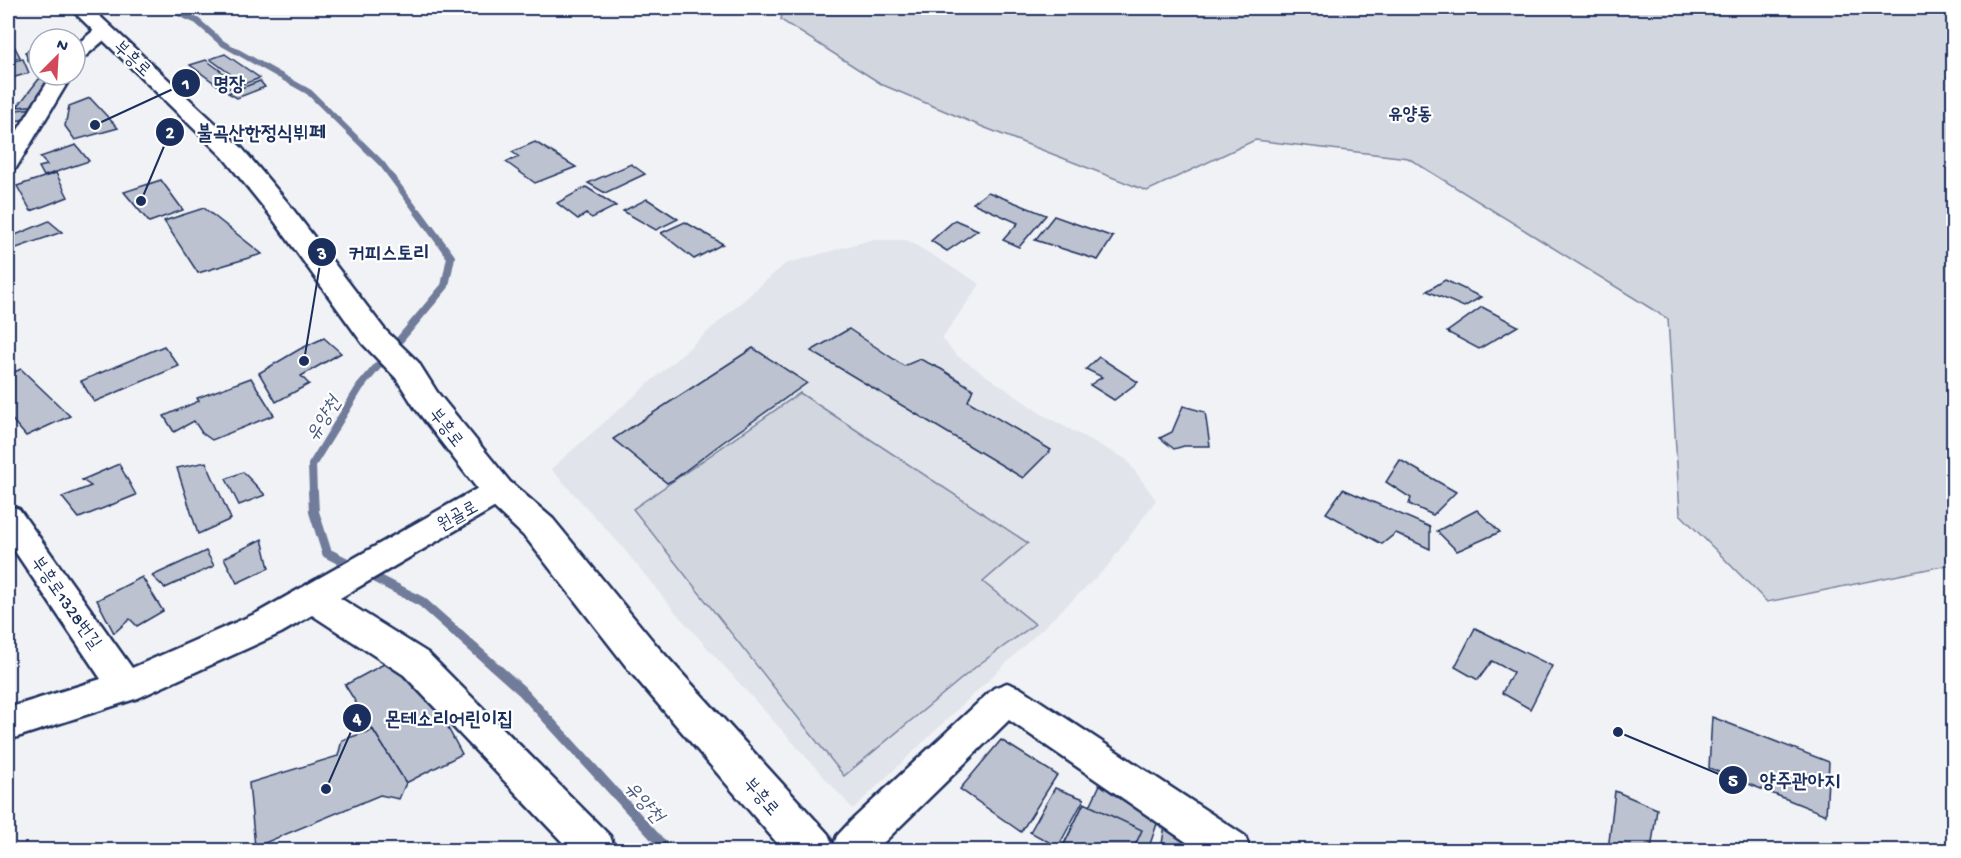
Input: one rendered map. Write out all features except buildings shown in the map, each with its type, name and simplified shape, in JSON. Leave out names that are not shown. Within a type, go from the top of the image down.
[{"type":"main road","name":"부흥로","points":[[80,8],[232,152],[279,209],[374,337],[407,370],[426,400],[498,491],[540,529],[643,658],[812,850]]},
{"type":"street","points":[[87,45],[104,31]]},
{"type":"street","points":[[8,163],[55,87]]},
{"type":"street","name":"원골로","points":[[8,724],[126,687],[268,622],[498,491]]},
{"type":"street","name":"부흥로1328번길","points":[[8,517],[126,687]]},
{"type":"street","points":[[324,591],[417,664],[596,850]]},
{"type":"street","points":[[851,850],[1007,699],[1231,850]]},
{"type":"shaded area","points":[[783,8],[1953,8],[1953,564],[1767,602],[1680,514],[1668,319],[1408,158],[1255,140],[1147,191],[883,85],[781,20]]},
{"type":"shaded area","points":[[870,240],[907,240],[980,284],[942,338],[955,354],[1043,415],[1126,459],[1156,500],[1107,567],[853,809],[677,614],[618,542],[551,469],[785,264]]},
{"type":"shaded area","points":[[800,393],[1028,543],[983,582],[1035,624],[978,665],[844,776],[633,509]]},
{"type":"waterway","name":"유양천","points":[[167,8],[197,21],[222,43],[309,92],[382,164],[419,214]]},
{"type":"waterway","name":"유양천","points":[[313,493],[312,465],[360,387],[445,286],[451,257],[418,212]]},
{"type":"waterway","name":"유양천","points":[[313,492],[314,512],[327,553],[355,567]]},
{"type":"waterway","name":"유양천","points":[[366,573],[422,602],[522,691],[667,850]]},
{"type":"place","name":"명장","points":[[95,125]]},
{"type":"place","name":"불곡산한정식뷔페","points":[[141,201]]},
{"type":"place","name":"커피스토리","points":[[304,361]]},
{"type":"place","name":"양주관아지","points":[[1618,732]]},
{"type":"place","name":"몬테소리어린이집","points":[[326,789]]},
{"type":"district","name":"유양동","points":[[1410,113]]}]
